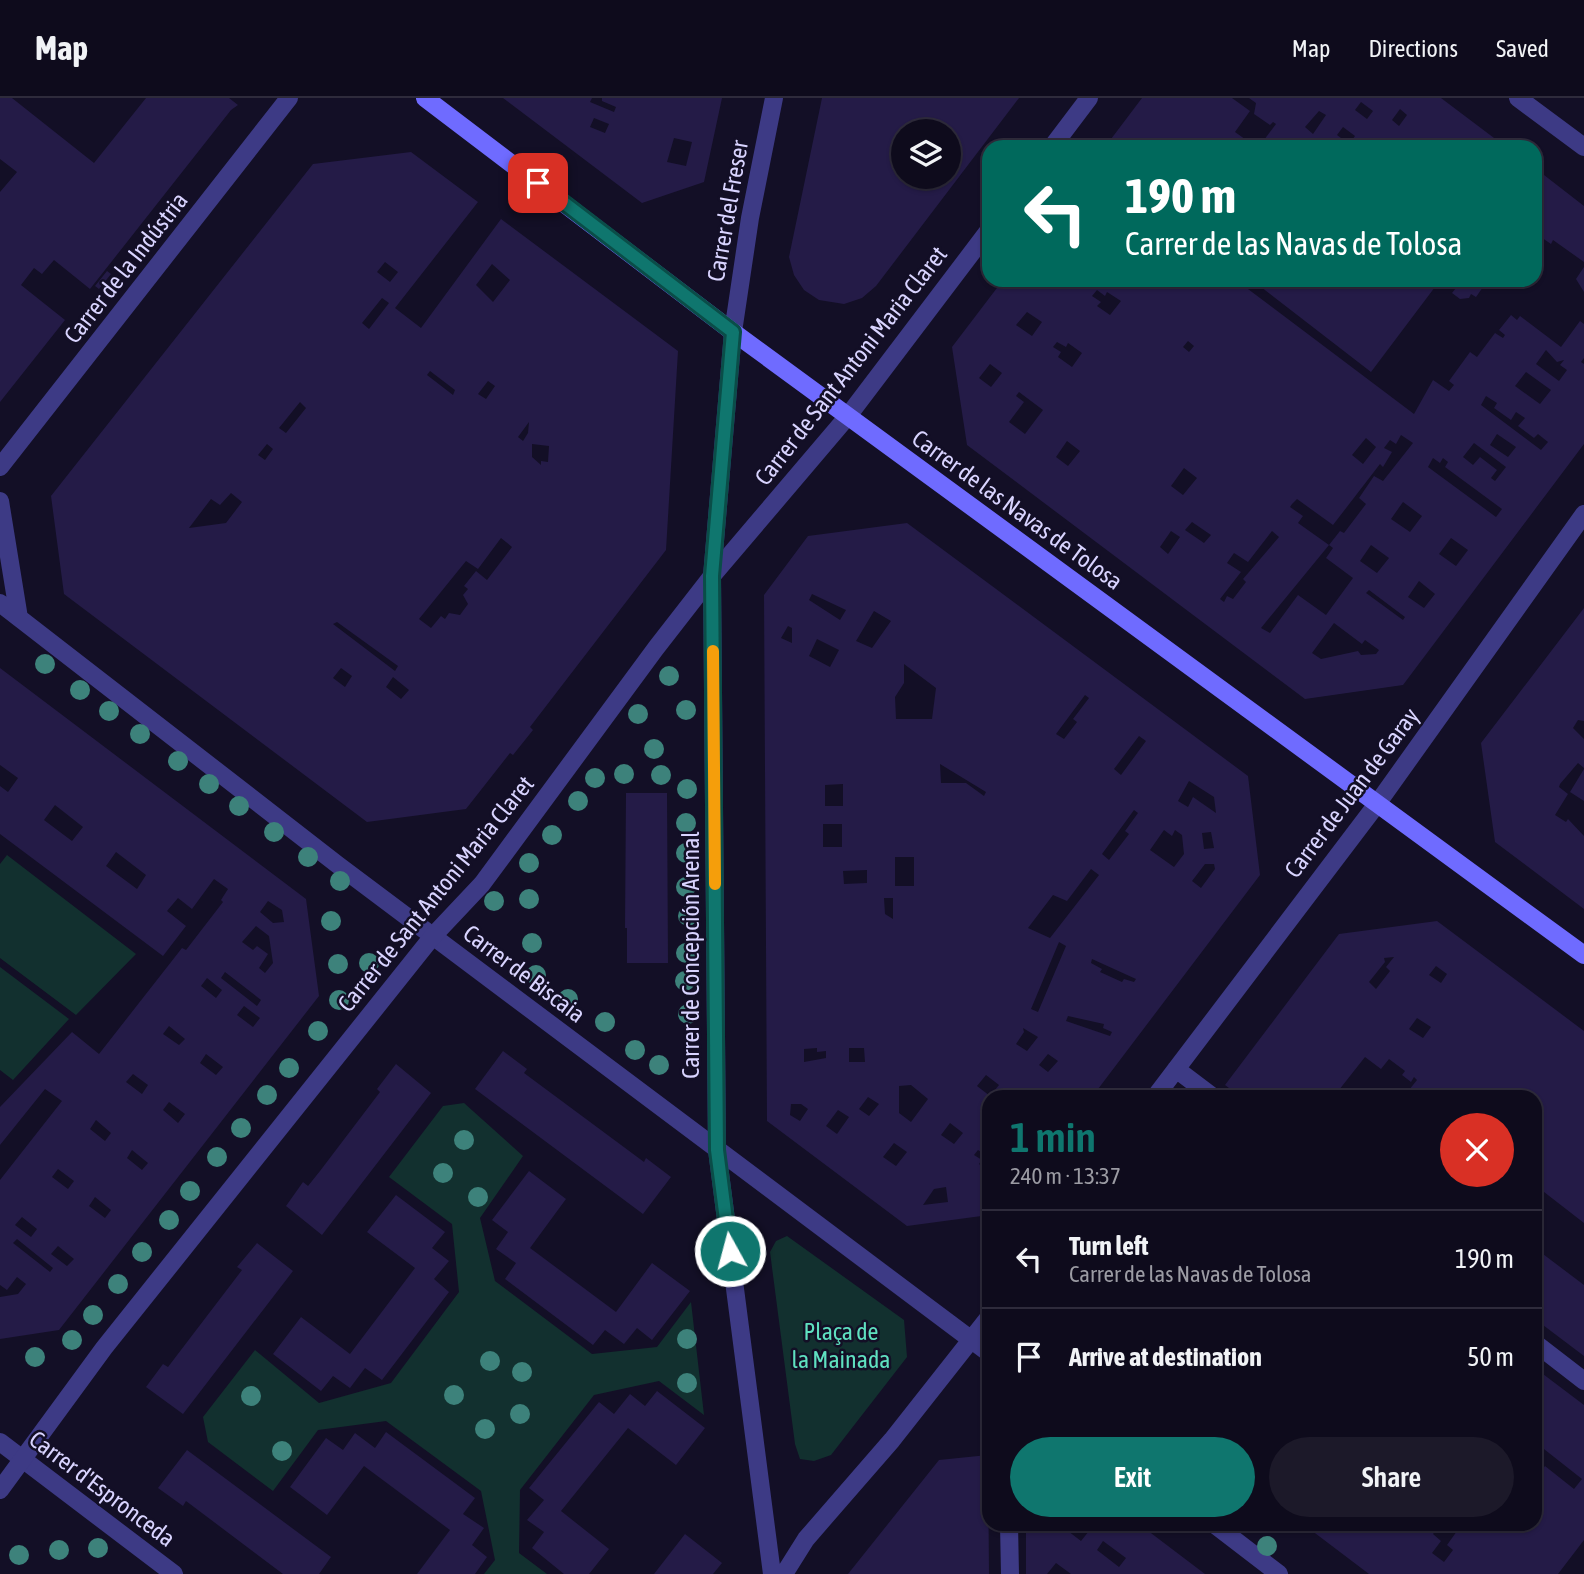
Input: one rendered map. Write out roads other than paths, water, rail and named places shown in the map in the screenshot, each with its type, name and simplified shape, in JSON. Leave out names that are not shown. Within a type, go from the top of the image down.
[{"type":"main road","name":"Carrer de las Navas de Tolosa","points":[[425,98],[733,332],[1584,955]]},
{"type":"street","name":"Carrer de la Indústria","points":[[0,467],[289,98]]},
{"type":"street","name":"Carrer del Freser","points":[[733,332],[752,209],[774,98]]},
{"type":"street","points":[[1057,140],[1089,98]]},
{"type":"street","points":[[1518,98],[1584,147]]},
{"type":"street","name":"Carrer de Sant Antoni Maria Claret","points":[[0,1490],[104,1348],[433,936],[482,884],[712,576],[848,416],[982,239]]},
{"type":"street","name":"Carrer de Concepción Arenal","points":[[733,332],[712,576],[717,1150],[772,1574]]},
{"type":"street","points":[[0,502],[19,618]]},
{"type":"street","name":"Carrer de Juan de Garay","points":[[1160,1090],[1377,803],[1584,514]]},
{"type":"street","name":"Carrer de Biscaia","points":[[0,603],[433,936],[982,1348]]},
{"type":"street","points":[[1176,1069],[1204,1090]]},
{"type":"street","points":[[784,1574],[806,1539],[892,1440],[982,1326]]},
{"type":"street","points":[[1542,1348],[1584,1381]]},
{"type":"street","name":"Carrer d'Espronceda","points":[[0,1442],[174,1574]]},
{"type":"street","points":[[1009,1531],[1010,1574]]},
{"type":"street","points":[[1223,1531],[1279,1574]]},
{"type":"park label","name":"Plaça de la Mainada","points":[[841,1346]]}]
